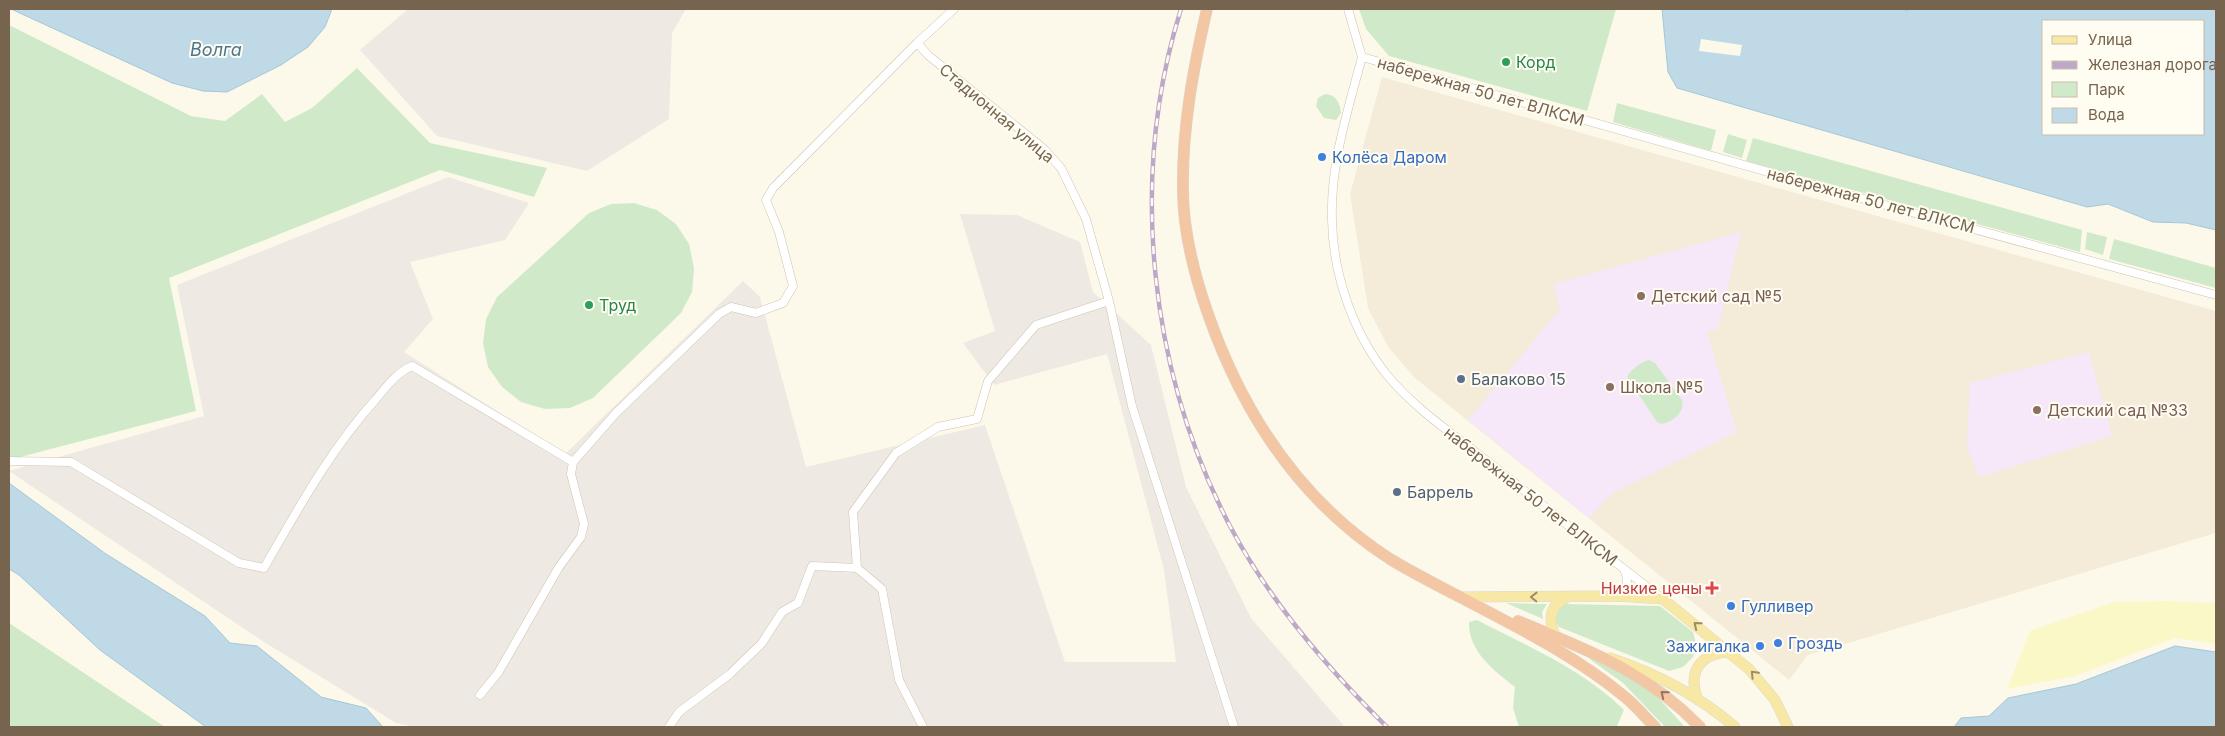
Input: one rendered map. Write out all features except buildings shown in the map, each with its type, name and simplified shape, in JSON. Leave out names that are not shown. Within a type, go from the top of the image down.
[{"type":"highway","points":[[1207,9],[1194,61],[1183,150],[1183,192],[1191,259],[1208,316],[1231,374],[1262,431],[1299,479],[1320,502],[1375,549],[1413,573],[1570,658],[1625,697],[1655,727]]},
{"type":"highway","points":[[1460,597],[1593,652],[1632,672],[1660,690],[1700,727]]},
{"type":"main road","points":[[1460,597],[1567,598],[1617,596],[1664,599],[1730,652],[1763,684],[1781,709],[1788,727]]},
{"type":"main road","points":[[1567,598],[1559,601],[1552,610],[1551,626],[1555,637],[1570,658]]},
{"type":"main road","points":[[1545,643],[1593,652],[1632,665],[1698,700],[1735,727]]},
{"type":"main road","points":[[1698,700],[1693,680],[1696,670],[1708,656],[1717,652],[1730,652]]},
{"type":"street","points":[[480,695],[498,674],[559,567],[580,537],[584,524],[571,474],[573,462],[616,413],[719,314],[731,307],[756,313],[783,302],[793,286],[779,232],[766,200],[774,188],[916,43],[954,9]]},
{"type":"street","points":[[1348,9],[1362,57]]},
{"type":"street","name":"Стадионная улица","points":[[916,43],[1044,150],[1061,168],[1086,219],[1109,301],[1132,406],[1234,727]]},
{"type":"street","name":"набережная 50 лет ВЛКСМ","points":[[1664,599],[1416,405],[1386,374],[1362,335],[1351,312],[1341,280],[1332,221],[1335,166],[1345,119],[1362,57],[1860,198],[2216,294]]},
{"type":"street","points":[[857,568],[853,512],[896,453],[938,427],[977,419],[988,382],[1036,325],[1109,301]]},
{"type":"street","points":[[9,461],[71,462],[239,563],[264,568],[319,474],[354,423],[400,371],[412,366],[573,462]]},
{"type":"street","points":[[669,727],[679,712],[730,674],[762,643],[782,612],[798,603],[812,566],[857,568],[882,588],[899,680],[923,727]]},
{"type":"street","points":[[1617,596],[1623,592],[1627,582],[1624,569]]},
{"type":"shaded area","points":[[408,9],[686,9],[672,33],[669,119],[587,171],[437,136],[360,50]]},
{"type":"shaded area","points":[[1382,77],[2216,311],[2216,533],[1808,655],[1789,680],[1415,378],[1388,347],[1368,308],[1350,194]]},
{"type":"shaded area","points":[[448,177],[529,203],[505,240],[410,262],[433,319],[404,352],[565,454],[743,281],[760,297],[806,467],[985,425],[1065,662],[1176,662],[1164,570],[1107,354],[994,385],[963,343],[995,331],[960,214],[1017,215],[1080,242],[1093,292],[1151,345],[1186,487],[1251,618],[1345,727],[415,727],[396,723],[264,642],[9,471],[204,416],[177,285]]},
{"type":"shaded area","name":"Школа №5","points":[[1741,232],[1718,329],[1707,332],[1737,432],[1613,493],[1589,518],[1468,420],[1560,309],[1554,284]]},
{"type":"shaded area","name":"Детский сад №33","points":[[2089,352],[2112,436],[1979,477],[1967,447],[1970,383]]},
{"type":"green space","name":"Корд","points":[[1359,9],[1616,9],[1587,111],[1389,56],[1366,29]]},
{"type":"green space","points":[[9,25],[191,116],[225,121],[262,94],[285,122],[312,108],[357,68],[430,143],[547,168],[534,197],[440,170],[169,278],[196,411],[9,460]]},
{"type":"green space","points":[[1325,94],[1335,97],[1340,106],[1341,113],[1336,120],[1324,118],[1316,106],[1318,98]]},
{"type":"green space","points":[[1617,103],[1716,130],[1711,151],[1613,122]]},
{"type":"green space","points":[[1728,134],[1747,140],[1742,158],[1723,152]]},
{"type":"green space","points":[[1753,138],[2082,230],[2080,252],[1746,161]]},
{"type":"green space","name":"Труд","points":[[634,203],[657,210],[676,224],[689,244],[694,268],[692,292],[681,313],[593,398],[570,408],[545,409],[521,402],[502,387],[488,367],[483,343],[486,319],[497,297],[589,213],[611,204]]},
{"type":"green space","points":[[2087,232],[2107,237],[2103,255],[2085,249]]},
{"type":"green space","points":[[2114,239],[2216,268],[2216,288],[2109,259]]},
{"type":"green space","points":[[1649,360],[1655,363],[1682,400],[1682,408],[1678,415],[1671,421],[1662,424],[1657,422],[1627,377],[1636,366]]},
{"type":"green space","points":[[1506,603],[1547,604],[1542,612],[1543,619]]},
{"type":"green space","points":[[1565,604],[1660,606],[1693,632],[1696,643],[1693,657],[1683,667],[1669,671],[1559,627],[1554,619],[1558,610]]},
{"type":"green space","points":[[1477,620],[1554,659],[1591,682],[1624,710],[1617,726],[1519,727],[1513,708],[1515,687],[1491,667],[1473,642],[1469,622]]},
{"type":"green space","points":[[9,623],[165,727],[9,727]]},
{"type":"green space","points":[[1588,658],[1613,668],[1653,692],[1685,727],[1665,727],[1623,683]]},
{"type":"sand","points":[[2166,601],[2216,603],[2216,644],[2175,638],[2075,676],[2007,689],[2030,631],[2114,602]]},
{"type":"water","name":"Волга","points":[[11,9],[332,9],[325,27],[308,47],[281,65],[227,92],[203,91],[172,83]]},
{"type":"water","points":[[1662,9],[1904,9],[1907,11],[1908,9],[2216,9],[2216,230],[2186,223],[2153,222],[2108,204],[2087,207],[1677,88],[1668,72]]},
{"type":"water","points":[[9,483],[106,554],[205,616],[230,643],[257,646],[321,697],[366,708],[383,727],[206,727],[100,650],[19,575],[9,569]]},
{"type":"water","points":[[2175,646],[2216,652],[2216,727],[1954,727],[1961,718],[1989,716],[2008,698],[2076,684]]},
{"type":"pier","points":[[1701,39],[1742,45],[1740,56],[1699,51]]},
{"type":"railway","points":[[1181,9],[1165,73],[1155,139],[1152,206],[1155,273],[1165,340],[1181,405],[1203,468],[1231,528],[1247,556],[1302,634],[1343,682],[1387,727]]},
{"type":"place","name":"Корд","points":[[1506,62]]},
{"type":"place","name":"Колёса Даром","points":[[1322,157]]},
{"type":"place","name":"Детский сад №5","points":[[1641,296]]},
{"type":"place","name":"Труд","points":[[589,305]]},
{"type":"place","name":"Балаково 15","points":[[1461,379]]},
{"type":"place","name":"Школа №5","points":[[1610,387]]},
{"type":"place","name":"Детский сад №33","points":[[2037,410]]},
{"type":"place","name":"Баррель","points":[[1397,492]]},
{"type":"place","name":"Низкие цены","points":[[1712,588]]},
{"type":"place","name":"Гулливер","points":[[1731,606]]},
{"type":"place","name":"Гроздь","points":[[1778,643]]},
{"type":"place","name":"Зажигалка","points":[[1760,646]]}]
